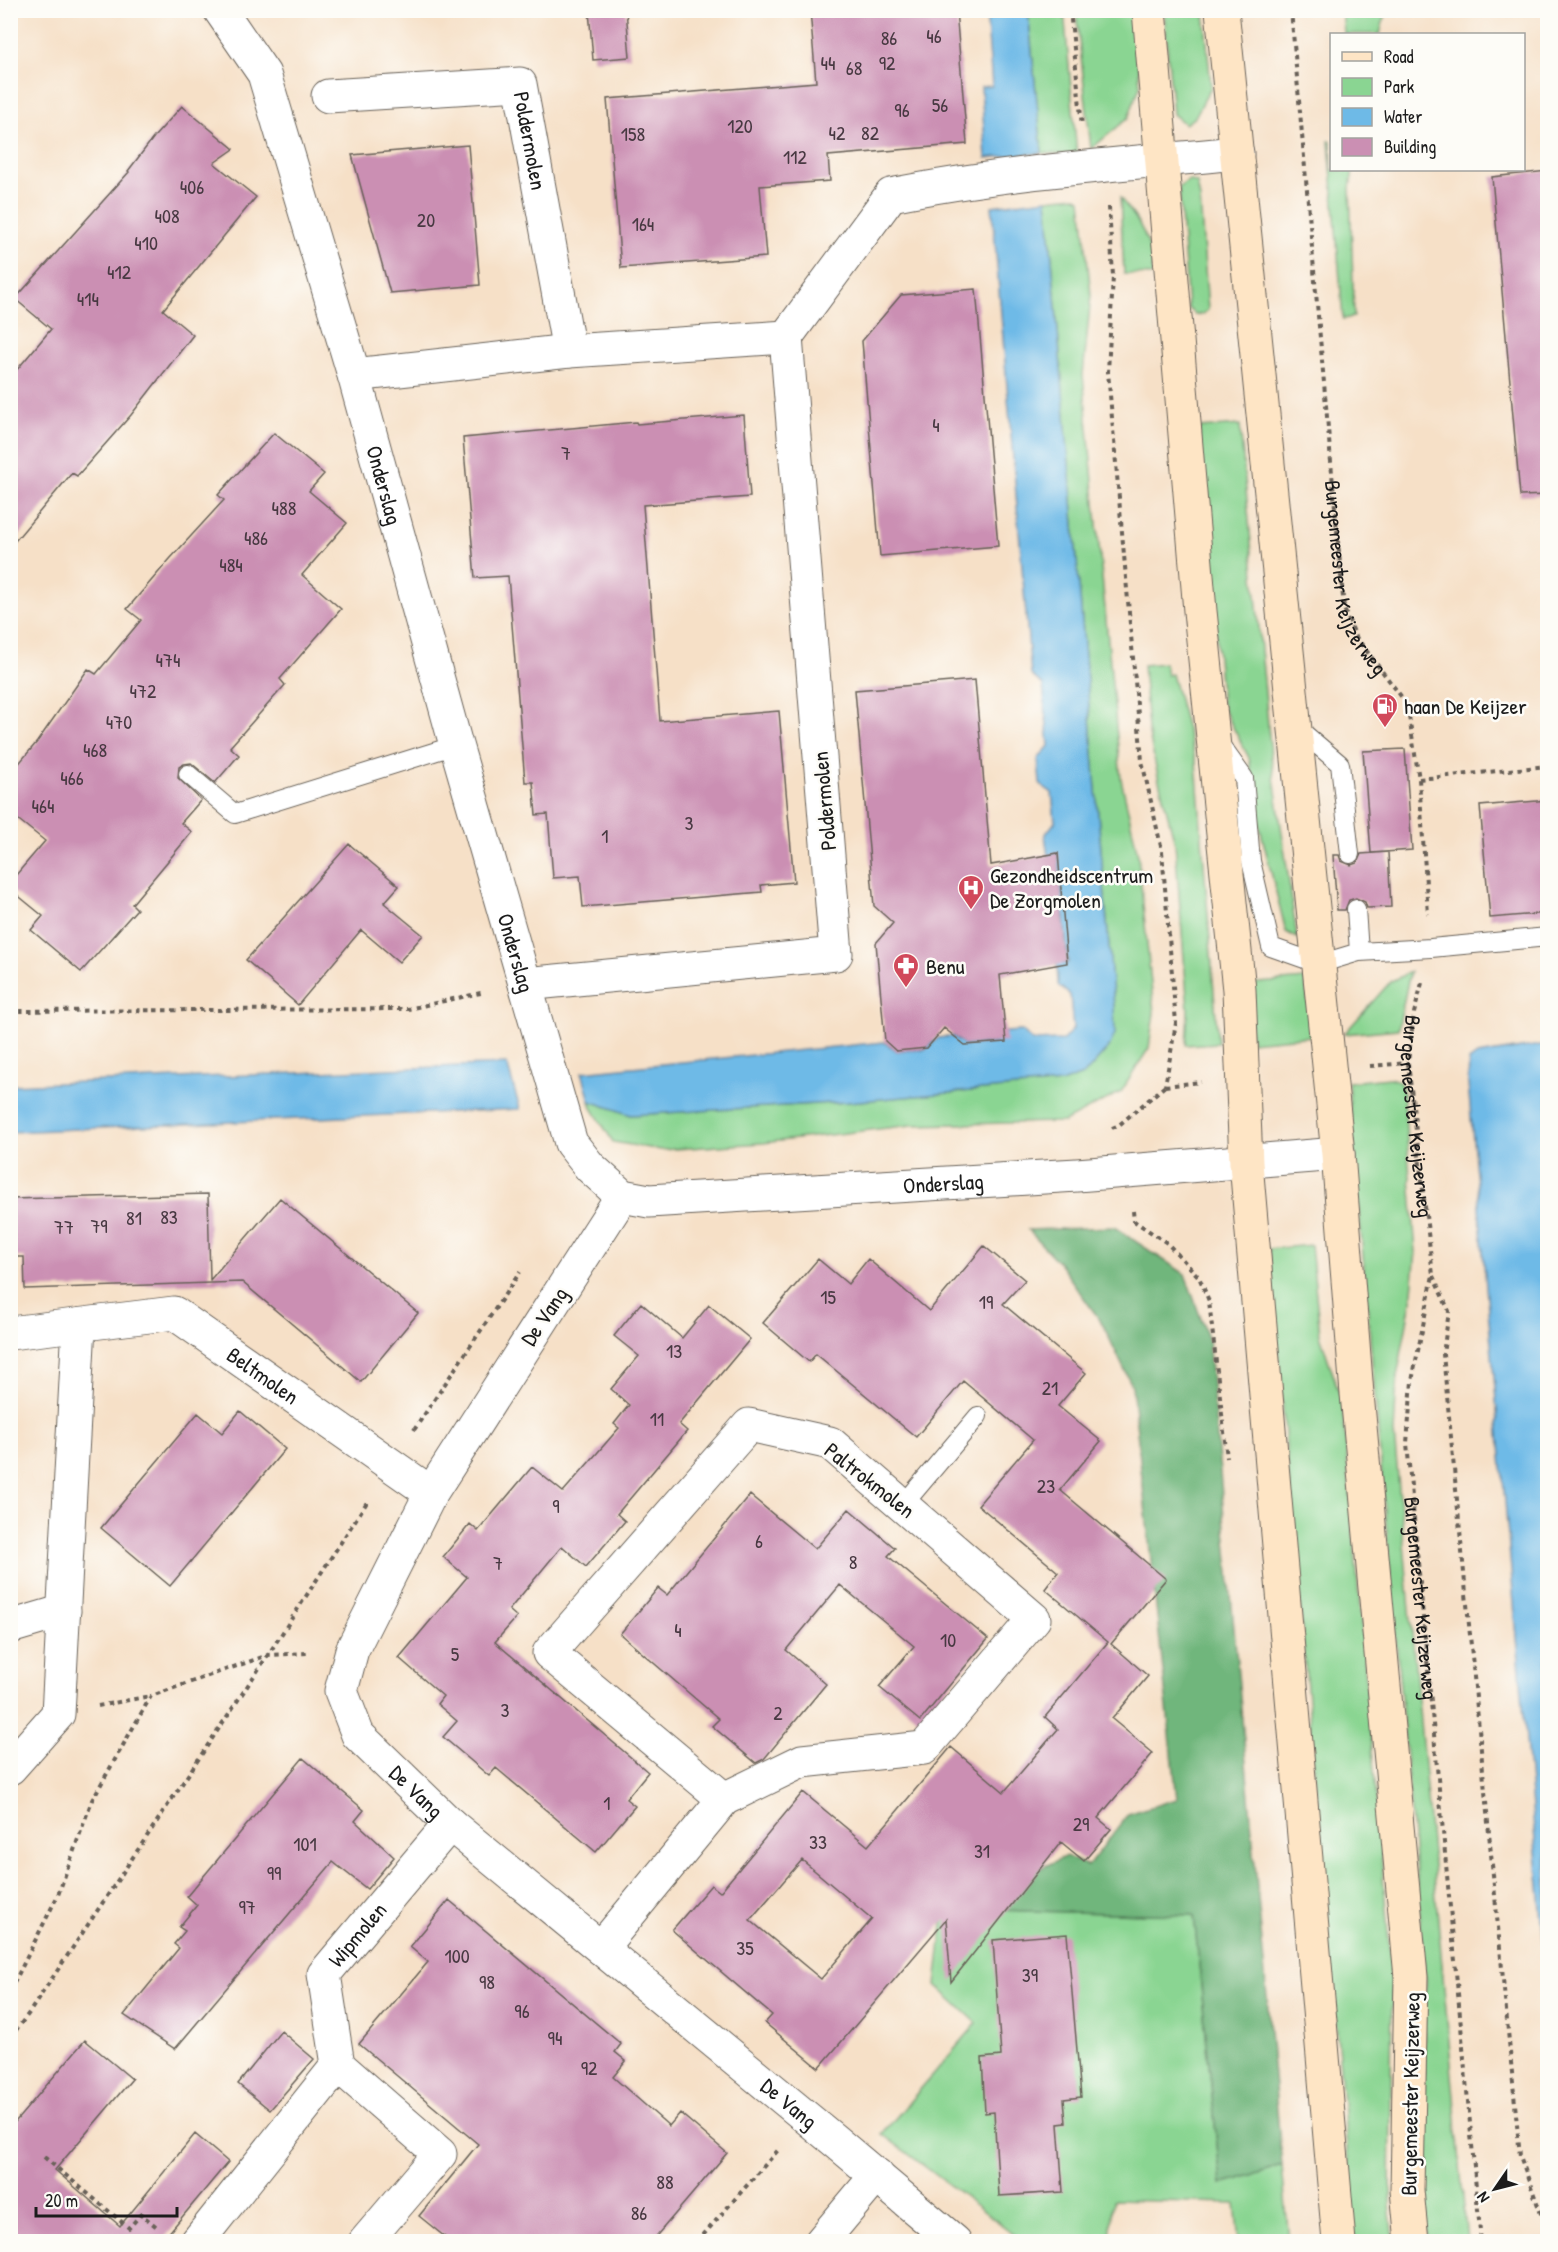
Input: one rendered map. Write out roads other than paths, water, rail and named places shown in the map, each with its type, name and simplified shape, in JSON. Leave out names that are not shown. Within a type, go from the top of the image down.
[{"type":"main road","points":[[1149,10],[1213,735],[1239,990],[1246,1163],[1339,2241]]},
{"type":"main road","name":"Burgemeester Keijzerweg","points":[[1222,10],[1320,964],[1411,1977],[1407,2190],[1412,2241]]},
{"type":"street","name":"Onderslag","points":[[220,10],[264,74],[354,375],[456,745],[571,1143],[590,1167],[622,1196],[649,1201],[926,1185],[1246,1163],[1338,1154]]},
{"type":"street","name":"Poldermolen","points":[[328,96],[520,84],[569,351]]},
{"type":"street","points":[[354,375],[569,351],[786,337],[891,195],[954,182],[1237,153]]},
{"type":"street","name":"Poldermolen","points":[[525,984],[836,954],[786,337]]},
{"type":"street","name":"De Vang","points":[[622,1196],[431,1493],[352,1650],[341,1691],[358,1735],[450,1824],[955,2241]]},
{"type":"street","name":"Beltmolen","points":[[10,1333],[174,1313],[431,1493]]},
{"type":"street","points":[[10,1768],[58,1714],[79,1325]]},
{"type":"street","name":"Paltrokmolen","points":[[601,1948],[724,1799],[802,1761],[924,1748],[1034,1619],[830,1443],[749,1425],[549,1653],[724,1799]]},
{"type":"street","points":[[10,1627],[64,1611]]},
{"type":"street","name":"Wipmolen","points":[[338,2065],[324,1974],[450,1824]]},
{"type":"street","points":[[197,2241],[338,2065],[440,2154],[365,2241]]},
{"type":"street","points":[[821,2241],[877,2175]]},
{"type":"lane","points":[[1294,725],[1340,764],[1350,854]]},
{"type":"lane","points":[[1213,735],[1244,778],[1251,861],[1271,947],[1320,964],[1359,952],[1548,937]]},
{"type":"lane","points":[[188,774],[234,814],[456,745]]},
{"type":"lane","points":[[1356,909],[1359,952]]},
{"type":"lane","points":[[903,1504],[978,1416]]},
{"type":"water","points":[[986,11],[1028,11],[1042,153],[986,158],[981,87],[992,86]]},
{"type":"water","points":[[1047,199],[1114,1007],[1115,1034],[1109,1047],[1085,1074],[1061,1083],[848,1102],[631,1115],[590,1101],[582,1072],[884,1042],[896,1051],[926,1049],[938,1038],[953,1036],[965,1045],[995,1043],[1005,1032],[1022,1031],[1032,1041],[1063,1040],[1073,1029],[1070,995],[1058,985],[1057,961],[1068,963],[1058,854],[1055,853],[1054,857],[1048,857],[1045,835],[1055,822],[1052,793],[1040,784],[1038,759],[1049,746],[1043,685],[1031,675],[992,206]]},
{"type":"water","points":[[1548,1044],[1547,1977],[1468,1083],[1469,1061],[1477,1055]]},
{"type":"water","points":[[507,1064],[520,1109],[11,1132],[11,1085]]},
{"type":"place","name":"haan De Keijzer","points":[[1385,729]]},
{"type":"place","name":"Gezondheidscentrum De Zorgmolen","points":[[971,911]]},
{"type":"place","name":"Benu","points":[[906,989]]}]
